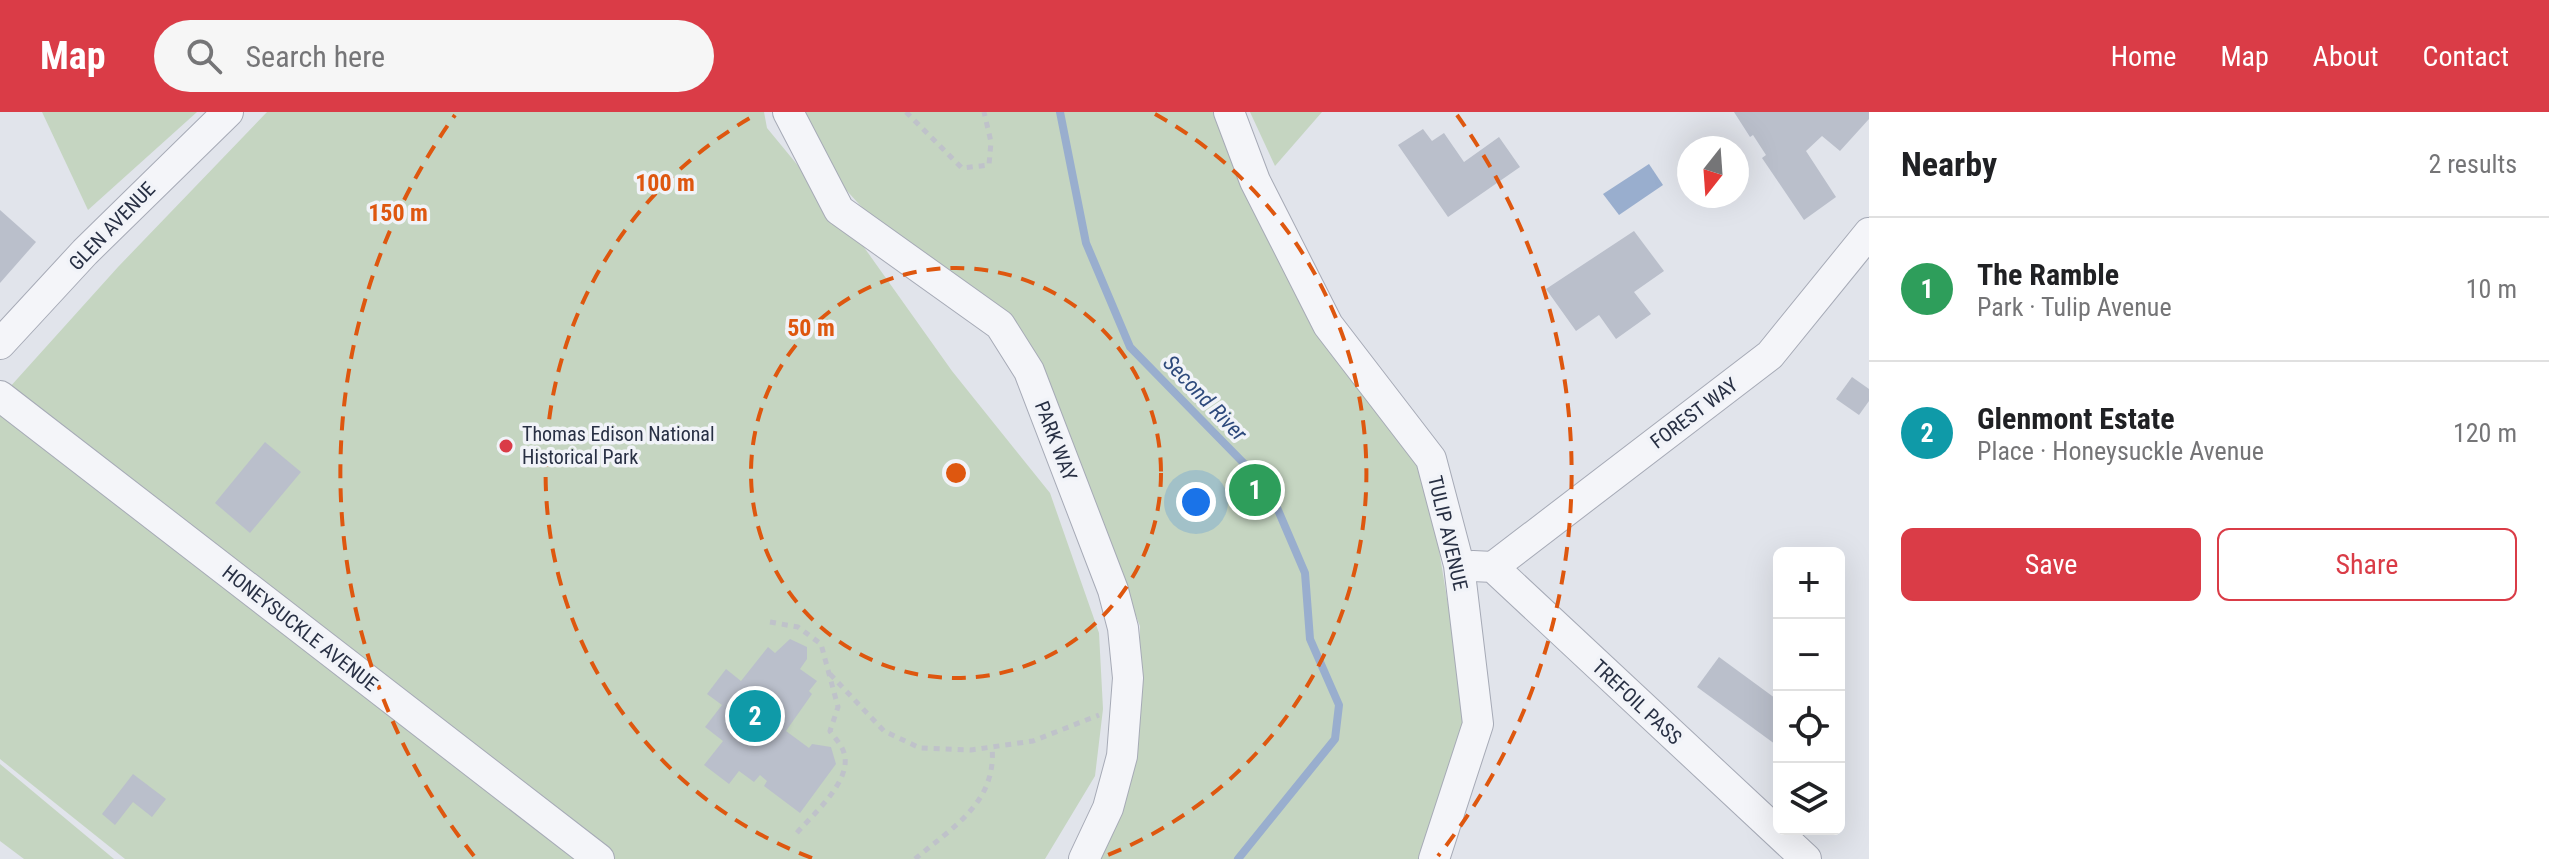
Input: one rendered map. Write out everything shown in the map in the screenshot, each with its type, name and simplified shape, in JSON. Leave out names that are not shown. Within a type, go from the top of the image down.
[{"type":"street","name":"GLEN AVENUE","points":[[0,344],[85,252],[228,112]]},
{"type":"street","name":"PARK WAY","points":[[788,112],[839,210],[1000,325],[1029,371],[1113,590],[1123,628],[1127,703],[1122,756],[1108,808],[1084,859]]},
{"type":"street","name":"TULIP AVENUE","points":[[1229,112],[1255,181],[1328,325],[1431,459],[1459,565],[1478,724],[1434,859]]},
{"type":"street","name":"FOREST WAY","points":[[1493,567],[1770,355],[1869,233]]},
{"type":"street","name":"HONEYSUCKLE AVENUE","points":[[0,396],[599,859]]},
{"type":"street","points":[[1459,565],[1493,567]]},
{"type":"street","name":"TREFOIL PASS","points":[[1493,567],[1806,859]]},
{"type":"path","points":[[906,112],[962,168],[989,165],[991,142],[984,112]]},
{"type":"path","points":[[770,622],[798,627],[821,644],[838,707],[830,731],[844,753],[844,769],[835,787],[795,835]]},
{"type":"path","points":[[830,674],[884,731],[920,748],[992,747],[1033,741],[1127,703]]},
{"type":"path","points":[[915,859],[975,809],[994,770],[992,747]]},
{"type":"green space","points":[[42,112],[197,112],[88,210]]},
{"type":"green space","name":"Thomas Edison National Historical Park","points":[[267,112],[764,112],[767,128],[856,236],[952,371],[1050,493],[1099,633],[1103,709],[1095,776],[1045,859],[125,859],[0,759],[0,398],[118,267]]},
{"type":"green space","points":[[805,112],[1221,112],[1417,460],[1434,520],[1467,719],[1423,859],[1090,859],[1139,729],[1140,626],[1022,334],[879,226],[817,158]]},
{"type":"green space","points":[[1250,112],[1322,112],[1275,166]]},
{"type":"green space","points":[[0,764],[114,859],[24,859],[0,841]]},
{"type":"water","points":[[1649,164],[1663,185],[1619,215],[1603,194]]},
{"type":"building","points":[[1734,112],[1869,112],[1869,119],[1840,151],[1822,136],[1806,151],[1836,197],[1804,220],[1762,158],[1766,155]]},
{"type":"building","points":[[1423,129],[1432,141],[1444,133],[1464,162],[1499,137],[1520,167],[1448,217],[1398,145]]},
{"type":"building","points":[[0,210],[36,242],[0,283]]},
{"type":"building","points":[[1634,231],[1664,271],[1634,292],[1651,314],[1616,339],[1599,315],[1576,331],[1546,289]]},
{"type":"building","points":[[1852,377],[1869,389],[1869,401],[1859,415],[1836,399]]},
{"type":"building","points":[[265,442],[301,472],[250,533],[215,503]]},
{"type":"building","points":[[790,639],[807,647],[807,659],[800,669],[817,681],[809,691],[812,694],[786,731],[809,748],[812,744],[831,747],[836,764],[800,813],[764,786],[767,781],[760,775],[754,782],[739,771],[729,784],[704,765],[723,741],[705,727],[722,705],[707,694],[726,669],[741,681],[768,647],[775,653]]},
{"type":"building","points":[[1719,657],[1773,697],[1773,743],[1697,687]]},
{"type":"building","points":[[133,774],[166,799],[152,817],[133,802],[115,825],[102,814]]},
{"type":"waterway","name":"Second River","points":[[1060,112],[1086,243],[1130,347],[1269,489],[1305,573],[1310,639],[1339,705],[1335,739],[1238,859]]},
{"type":"place","name":"Thomas Edison National Historical Park","points":[[506,446]]},
{"type":"place","name":"The Ramble","points":[[1255,490]]},
{"type":"place","name":"Glenmont Estate","points":[[755,716]]}]
